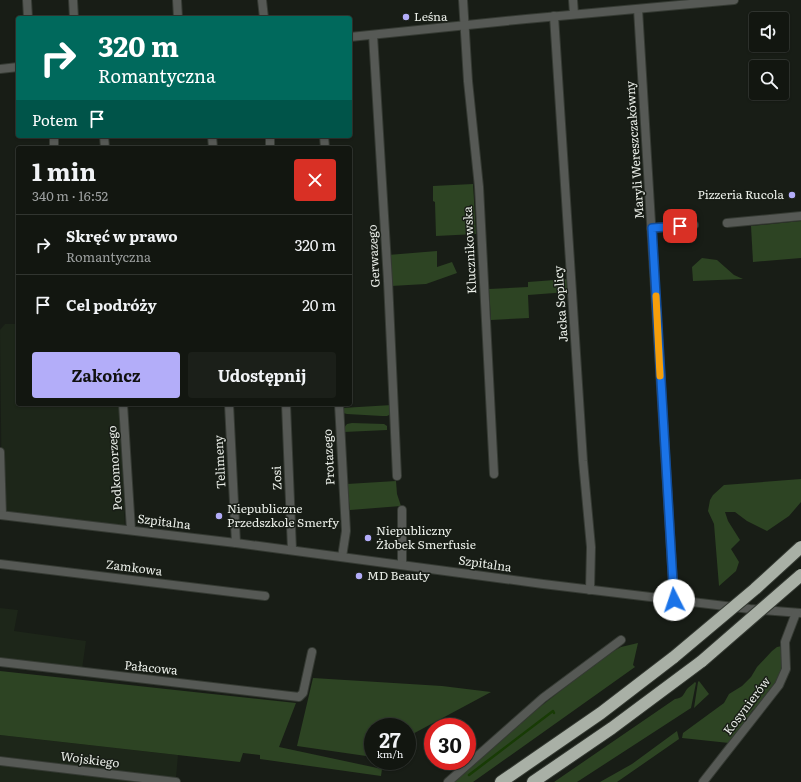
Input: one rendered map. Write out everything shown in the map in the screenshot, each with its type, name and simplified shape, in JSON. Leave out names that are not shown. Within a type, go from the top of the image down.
[{"type":"highway","points":[[501,782],[601,713],[674,657],[755,589],[801,547]]},
{"type":"highway","points":[[533,782],[612,728],[702,661],[801,575]]},
{"type":"street","points":[[27,0],[28,16]]},
{"type":"street","points":[[73,0],[74,16]]},
{"type":"street","points":[[177,0],[178,16]]},
{"type":"street","points":[[262,0],[264,16]]},
{"type":"street","name":"Klucznikowska","points":[[463,0],[468,81],[479,186],[494,474]]},
{"type":"street","points":[[573,0],[574,14]]},
{"type":"street","points":[[352,37],[574,14],[734,0]]},
{"type":"street","name":"Maryli Wereszczakówny","points":[[638,9],[674,600]]},
{"type":"street","name":"Jacka Soplicy","points":[[554,16],[583,461],[591,547],[590,590]]},
{"type":"street","name":"Gerwazego","points":[[373,35],[388,281],[397,476]]},
{"type":"street","points":[[0,69],[16,67]]},
{"type":"street","points":[[727,223],[801,216]]},
{"type":"street","points":[[652,228],[694,226]]},
{"type":"street","name":"Podkomorzego","points":[[123,406],[131,530]]},
{"type":"street","name":"Telimeny","points":[[229,406],[236,543]]},
{"type":"street","name":"Zosi","points":[[286,406],[292,550]]},
{"type":"street","name":"Protazego","points":[[339,406],[346,532],[342,557]]},
{"type":"street","points":[[0,452],[1,515]]},
{"type":"street","points":[[402,510],[402,565]]},
{"type":"street","name":"Szpitalna","points":[[1,515],[292,550],[590,590],[750,609],[799,613]]},
{"type":"street","name":"Zamkowa","points":[[0,564],[265,596]]},
{"type":"street","name":"Kosynierów","points":[[703,782],[779,685],[786,669],[785,642],[799,613]]},
{"type":"street","points":[[448,782],[543,698],[621,640]]},
{"type":"street","name":"Pałacowa","points":[[0,662],[299,697],[303,693],[312,652]]},
{"type":"street","name":"Wojskiego","points":[[0,761],[176,782]]},
{"type":"shaded area","points":[[5,324],[16,324],[16,406],[120,406],[125,530],[2,515],[0,330]]},
{"type":"shaded area","points":[[0,608],[18,610],[14,631],[86,641],[82,669],[0,658]]},
{"type":"shaded area","points":[[0,735],[178,755],[176,778],[0,756]]},
{"type":"shaded area","points":[[0,764],[104,777],[149,782],[0,782]]},
{"type":"green space","points":[[473,184],[476,234],[436,236],[433,186]]},
{"type":"green space","points":[[801,221],[801,258],[753,262],[751,226]]},
{"type":"green space","points":[[437,251],[437,267],[452,262],[457,273],[426,284],[391,286],[388,255]]},
{"type":"green space","points":[[702,258],[717,260],[734,275],[743,279],[693,281],[692,267]]},
{"type":"green space","points":[[568,279],[568,292],[528,295],[529,318],[491,320],[489,289],[528,287],[528,282]]},
{"type":"green space","points":[[392,405],[391,414],[387,416],[347,414],[343,413],[342,408]]},
{"type":"green space","points":[[347,424],[384,424],[387,426],[387,430],[344,432],[344,428]]},
{"type":"green space","points":[[801,479],[801,502],[789,516],[767,531],[747,521],[735,512],[725,512],[728,521],[740,540],[731,549],[739,562],[736,571],[719,586],[714,524],[708,511],[710,500],[713,495],[724,485]]},
{"type":"green space","points":[[396,481],[397,494],[401,506],[350,510],[347,484]]},
{"type":"green space","points":[[638,643],[633,665],[635,667],[473,782],[454,782],[468,770],[476,770],[476,763],[536,710],[606,655],[621,647]]},
{"type":"green space","points":[[782,646],[781,673],[776,684],[758,707],[751,712],[749,717],[729,743],[682,738],[683,733],[724,703],[729,694],[742,686],[772,651],[777,647]]},
{"type":"green space","points":[[0,671],[296,703],[279,747],[364,765],[364,770],[382,770],[381,776],[260,759],[260,755],[243,753],[240,762],[0,735]]},
{"type":"green space","points":[[313,678],[442,686],[491,692],[442,718],[424,718],[424,728],[416,732],[416,718],[364,718],[364,756],[297,746]]},
{"type":"green space","points":[[699,681],[709,694],[694,708],[698,682]]},
{"type":"green space","points":[[695,682],[691,708],[577,782],[554,782],[675,699],[678,699],[684,695],[687,689]]},
{"type":"green space","points":[[677,731],[679,739],[617,782],[600,782],[632,764]]},
{"type":"waterway","points":[[469,775],[553,711],[554,713]]},
{"type":"slow traffic","points":[[656,296],[660,376]]},
{"type":"place","name":"Leśna","points":[[406,17]]},
{"type":"place","name":"Pizzeria Rucola","points":[[792,195]]},
{"type":"place","name":"Niepubliczne Przedszkole Smerfy","points":[[219,516]]},
{"type":"place","name":"Niepubliczny Żłobek Smerfusie","points":[[368,538]]},
{"type":"place","name":"MD Beauty","points":[[359,576]]},
{"type":"route","points":[[674,600],[652,228],[680,226]]}]
